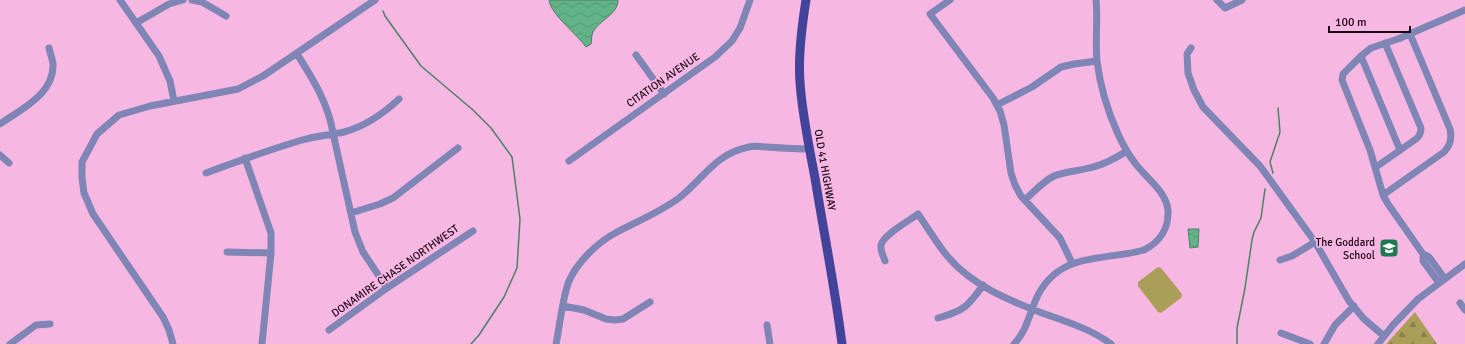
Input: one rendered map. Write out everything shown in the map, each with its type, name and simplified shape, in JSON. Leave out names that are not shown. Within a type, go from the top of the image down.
[{"type":"main road","name":"OLD 41 HIGHWAY","points":[[806,0],[802,24],[800,80],[803,113],[822,225],[832,273],[842,344]]},
{"type":"street","points":[[120,0],[159,56],[170,81],[174,101]]},
{"type":"street","points":[[136,23],[169,4],[183,0]]},
{"type":"street","points":[[192,0],[202,2],[226,16]]},
{"type":"street","points":[[173,344],[163,316],[93,214],[84,193],[82,162],[96,134],[119,115],[150,106],[238,89],[263,76],[297,54],[375,0]]},
{"type":"street","name":"CITATION AVENUE","points":[[569,160],[715,57],[732,41],[740,28],[750,0]]},
{"type":"street","points":[[950,0],[930,14],[997,105],[1006,131],[1013,179],[1017,191],[1056,234],[1068,252],[1072,263]]},
{"type":"street","points":[[1014,344],[1023,332],[1038,295],[1049,279],[1058,271],[1072,263],[1088,259],[1144,250],[1157,241],[1164,231],[1168,215],[1166,202],[1159,191],[1126,151],[1116,129],[1103,91],[1097,61],[1096,0]]},
{"type":"street","points":[[1217,0],[1225,8],[1242,0]]},
{"type":"street","points":[[1442,281],[1429,257],[1423,254],[1388,204],[1370,150],[1342,83],[1343,74],[1371,48],[1410,34],[1465,10]]},
{"type":"street","points":[[1384,195],[1444,152],[1451,140],[1450,129],[1410,34]]},
{"type":"street","points":[[1376,167],[1420,136],[1421,128],[1385,43]]},
{"type":"street","points":[[0,124],[42,94],[51,80],[53,64],[49,48]]},
{"type":"street","points":[[1191,48],[1187,54],[1188,73],[1194,90],[1203,107],[1260,166],[1315,242],[1354,306],[1364,319],[1384,336]]},
{"type":"street","points":[[297,54],[321,93],[331,120],[332,133],[355,232],[363,252],[388,288]]},
{"type":"street","points":[[636,55],[664,94]]},
{"type":"street","points":[[1361,56],[1400,150]]},
{"type":"street","points":[[997,105],[1032,87],[1061,68],[1074,64],[1097,61]]},
{"type":"street","points":[[206,173],[245,158],[305,139],[344,132],[371,122],[386,112],[399,99]]},
{"type":"street","points":[[556,344],[563,306],[570,281],[592,250],[616,232],[641,220],[677,199],[700,179],[716,161],[729,154],[750,146],[810,149]]},
{"type":"street","points":[[351,213],[380,204],[393,198],[458,148]]},
{"type":"street","points":[[1025,200],[1054,176],[1098,166],[1126,151]]},
{"type":"street","points":[[0,155],[9,163]]},
{"type":"street","points":[[245,158],[270,233],[271,253],[262,344]]},
{"type":"street","points":[[885,260],[881,252],[883,241],[890,234],[918,214],[948,257],[962,270],[983,285],[1003,297],[1091,332],[1111,344]]},
{"type":"street","name":"DONAMIRE CHASE NORTHWEST","points":[[329,330],[473,231]]},
{"type":"street","points":[[1280,260],[1292,256],[1315,242]]},
{"type":"street","points":[[227,252],[271,253]]},
{"type":"street","points":[[1378,344],[1418,299],[1465,264]]},
{"type":"street","points":[[938,318],[953,314],[963,309],[971,302],[983,285]]},
{"type":"street","points":[[563,306],[584,310],[606,319],[615,320],[623,319],[650,302]]},
{"type":"street","points":[[1460,302],[1465,310]]},
{"type":"street","points":[[1324,344],[1335,325],[1354,306]]},
{"type":"street","points":[[10,344],[36,325],[50,324]]},
{"type":"street","points":[[767,325],[770,344]]},
{"type":"street","points":[[1281,333],[1310,344]]},
{"type":"green space","points":[[1158,267],[1161,268],[1182,294],[1181,298],[1161,313],[1158,312],[1138,286],[1138,282]]},
{"type":"green space","points":[[1415,312],[1437,344],[1386,344]]},
{"type":"water","points":[[549,0],[618,0],[615,10],[599,24],[592,34],[591,44],[586,47],[554,12]]},
{"type":"water","points":[[1188,229],[1199,229],[1198,247],[1190,248]]},
{"type":"waterway","points":[[383,11],[421,66],[473,110],[491,128],[512,157],[520,219],[517,268],[504,297],[479,335],[471,344]]},
{"type":"waterway","points":[[1273,173],[1270,162],[1280,132],[1278,108]]},
{"type":"waterway","points":[[1237,344],[1237,328],[1252,240],[1261,218],[1265,189]]},
{"type":"place","name":"The Goddard School","points":[[1389,248]]}]
